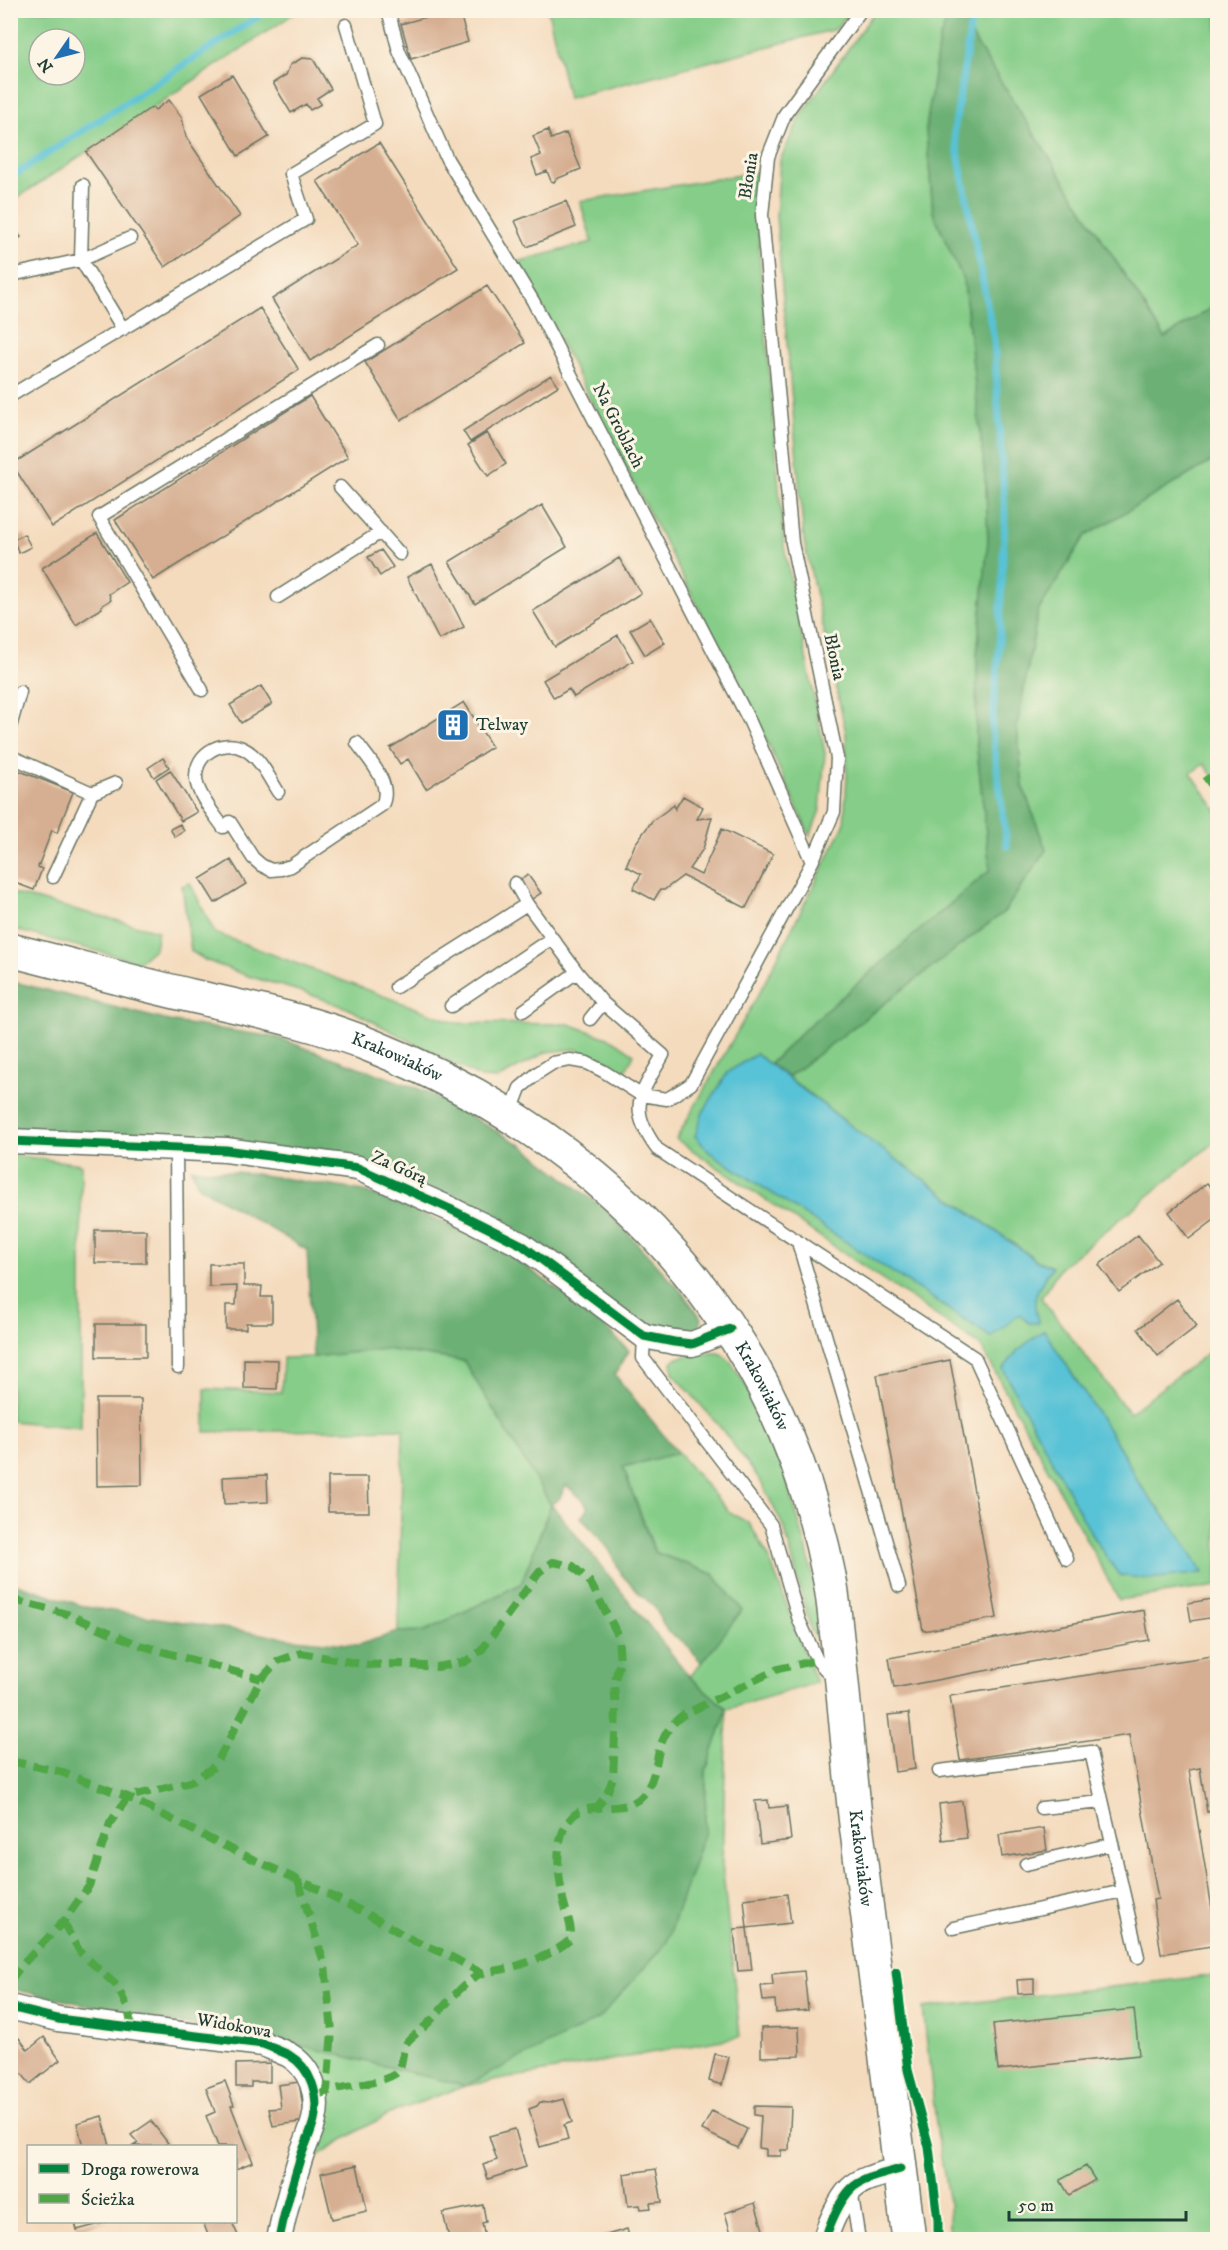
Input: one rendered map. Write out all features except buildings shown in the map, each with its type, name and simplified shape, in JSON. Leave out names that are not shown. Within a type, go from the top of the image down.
[{"type":"main road","name":"Krakowiaków","points":[[10,950],[186,995],[284,1017],[328,1030],[451,1081],[510,1114],[558,1148],[636,1214],[674,1255],[730,1329],[761,1380],[786,1433],[810,1497],[830,1578],[869,1935],[909,2240]]},
{"type":"street","name":"Za Górą","points":[[10,1141],[226,1150],[358,1168],[450,1209],[522,1245],[644,1336],[692,1344],[730,1329]]},
{"type":"street","name":"Widokowa","points":[[10,2007],[58,2019],[263,2044],[289,2055],[300,2064],[311,2081],[316,2096],[314,2119],[300,2158],[283,2217],[279,2240]]},
{"type":"street","points":[[825,2240],[830,2224],[851,2189],[862,2182],[900,2169]]},
{"type":"lane","name":"Na Groblach","points":[[388,10],[399,51],[447,159],[538,311],[750,722],[812,862]]},
{"type":"lane","name":"Błonia","points":[[510,1114],[520,1088],[553,1063],[570,1060],[603,1071],[641,1095],[667,1099],[691,1084],[812,862],[834,812],[837,758],[792,543],[762,215],[768,157],[785,114],[861,10]]},
{"type":"lane","points":[[10,396],[306,219],[291,174],[375,124],[346,25]]},
{"type":"lane","points":[[83,185],[81,260],[123,329]]},
{"type":"lane","points":[[16,274],[81,260],[130,238]]},
{"type":"lane","points":[[202,690],[99,517],[378,345]]},
{"type":"lane","points":[[340,487],[400,554]]},
{"type":"lane","points":[[278,597],[381,532]]},
{"type":"lane","points":[[10,727],[20,692]]},
{"type":"lane","points":[[278,792],[263,767],[244,749],[220,746],[209,750],[201,758],[196,770],[196,782],[200,793],[253,858],[271,870],[291,866],[382,805],[385,799],[385,784],[357,743]]},
{"type":"lane","points":[[10,756],[92,793]]},
{"type":"lane","points":[[53,877],[92,793],[116,783]]},
{"type":"lane","points":[[515,883],[552,938],[603,1003],[663,1055],[641,1095],[638,1110],[642,1123],[657,1149],[975,1358],[1067,1559]]},
{"type":"lane","points":[[396,987],[528,904]]},
{"type":"lane","points":[[451,1006],[552,938]]},
{"type":"lane","points":[[522,1011],[577,972]]},
{"type":"lane","points":[[590,1019],[603,1003]]},
{"type":"lane","points":[[176,1149],[178,1367]]},
{"type":"lane","points":[[798,1242],[899,1586]]},
{"type":"lane","points":[[644,1336],[643,1358],[771,1525],[799,1620],[817,1660],[843,1691]]},
{"type":"lane","points":[[939,1772],[1090,1752],[1138,1957]]},
{"type":"lane","points":[[1041,1808],[1102,1802]]},
{"type":"lane","points":[[1026,1864],[1112,1845]]},
{"type":"lane","points":[[953,1928],[1123,1891]]},
{"type":"lane","points":[[851,2189],[859,2240]]},
{"type":"green space","points":[[548,10],[850,11],[836,29],[568,98]]},
{"type":"green space","points":[[11,11],[298,11],[11,202]]},
{"type":"green space","points":[[875,11],[951,11],[939,40],[926,130],[933,212],[964,282],[986,487],[988,541],[977,655],[976,740],[990,870],[808,1026],[770,1064],[756,1054],[1029,1323],[1035,1293],[1052,1267],[1038,1261],[872,1142],[788,1077],[1004,912],[1046,850],[1023,787],[1017,727],[1038,611],[1085,536],[1217,458],[1217,782],[1204,764],[1191,773],[1217,811],[1217,1140],[1060,1268],[1041,1298],[1129,1413],[1217,1346],[1217,1586],[1119,1600],[981,1346],[676,1139],[761,990],[844,825],[847,775],[846,733],[804,541],[776,216],[780,160],[800,117]],"holes":[[[1017,1350],[1092,1407],[1120,1448],[1140,1485],[1180,1536]]]},
{"type":"green space","points":[[951,11],[963,11],[963,18],[976,43],[1165,338],[1217,304],[1217,458],[1085,536],[1038,611],[1017,727],[1023,787],[1046,850],[1004,912],[788,1077],[770,1064],[808,1026],[990,870],[976,740],[977,655],[988,541],[986,487],[964,282],[933,212],[926,130],[939,40]]},
{"type":"green space","points":[[963,11],[1217,11],[1217,304],[1165,338],[976,43],[963,18]]},
{"type":"green space","points":[[759,172],[759,253],[784,546],[825,753],[820,810],[810,836],[758,722],[517,262],[592,242],[580,201]]},
{"type":"green space","points":[[190,883],[215,933],[456,1023],[569,1024],[613,1040],[634,1054],[625,1072],[575,1049],[546,1052],[498,1079],[481,1078],[347,1008],[248,976],[205,960],[191,951],[182,886]]},
{"type":"green space","points":[[11,893],[158,931],[155,948],[139,962],[11,929]]},
{"type":"green space","points":[[10,981],[173,1022],[275,1037],[425,1091],[523,1146],[607,1211],[680,1290],[702,1319],[698,1333],[656,1333],[448,1197],[170,1137],[11,1129]]},
{"type":"green space","points":[[11,1155],[81,1164],[81,1428],[11,1421]]},
{"type":"green space","points":[[191,1168],[256,1174],[364,1191],[443,1222],[502,1249],[591,1314],[629,1351],[615,1375],[678,1453],[623,1467],[654,1552],[713,1574],[742,1610],[702,1663],[685,1643],[667,1631],[654,1606],[622,1575],[608,1548],[581,1517],[588,1509],[584,1501],[566,1485],[559,1499],[551,1504],[690,1677],[727,1709],[706,1771],[705,1831],[667,1942],[599,2019],[465,2086],[274,2039],[168,2022],[11,1989],[11,1582],[86,1607],[294,1639],[358,1645],[398,1632],[425,1631],[521,1584],[551,1505],[464,1361],[385,1349],[313,1357],[307,1250],[198,1186]]},
{"type":"green space","points":[[385,1349],[464,1361],[551,1504],[521,1584],[425,1631],[398,1632],[403,1429],[205,1432],[205,1389],[281,1392],[283,1358]]},
{"type":"green space","points":[[700,1353],[720,1353],[730,1361],[747,1387],[784,1471],[807,1550],[819,1608],[821,1630],[818,1641],[811,1631],[785,1530],[760,1480],[720,1427],[673,1373],[672,1362],[678,1358]]},
{"type":"green space","points":[[678,1453],[730,1513],[749,1523],[768,1555],[816,1683],[727,1709],[690,1677],[742,1610],[713,1574],[655,1552],[623,1467]]},
{"type":"green space","points":[[727,1709],[722,1863],[740,2037],[465,2086],[396,2111],[366,2126],[307,2162],[324,2084],[274,2039],[705,1831],[706,1771]]},
{"type":"green space","points":[[1217,1975],[1217,2239],[949,2239],[949,2204],[937,2133],[923,2008]]},
{"type":"water","points":[[756,1054],[872,1142],[1037,1261],[1052,1267],[1039,1287],[1035,1299],[1039,1323],[1029,1323],[1019,1314],[991,1337],[709,1152],[695,1136],[703,1112],[728,1072]]},
{"type":"water","points":[[1044,1330],[1120,1448],[1140,1485],[1180,1536],[1203,1573],[1148,1579],[1119,1575],[1093,1537],[1003,1369],[1018,1350]]},
{"type":"waterway","points":[[10,178],[268,10]]},
{"type":"waterway","points":[[973,10],[954,132],[994,340],[1005,514],[999,647],[992,728],[1007,846]]},
{"type":"marked path","points":[[1213,10],[1218,17]]},
{"type":"marked path","points":[[1205,776],[1218,794]]},
{"type":"marked path","points":[[10,1981],[21,1966],[63,1922],[89,1886],[110,1823],[128,1797],[191,1782],[215,1766],[261,1679],[278,1661],[301,1653],[366,1665],[401,1664],[437,1667],[465,1662],[481,1651],[539,1572],[553,1562],[573,1566],[590,1582],[618,1635],[620,1662],[614,1683],[616,1709],[613,1778],[606,1796],[595,1809]]},
{"type":"marked path","points":[[10,1599],[67,1614],[139,1645],[261,1679]]},
{"type":"marked path","points":[[316,2096],[336,2089],[378,2081],[395,2074],[400,2068],[407,2042],[470,1981],[481,1974],[514,1967],[540,1958],[571,1939],[570,1923],[561,1889],[558,1855],[562,1833],[574,1815],[590,1808],[627,1805],[643,1795],[653,1775],[665,1734],[683,1715],[778,1669],[817,1660]]},
{"type":"marked path","points":[[10,1761],[58,1771],[128,1797],[218,1843],[318,1889],[414,1941],[448,1955],[481,1973]]},
{"type":"marked path","points":[[298,1880],[325,1966],[332,2031],[327,2091]]},
{"type":"marked path","points":[[63,1922],[80,1952],[117,1986],[128,2009],[132,2028]]},
{"type":"cycle path","points":[[10,1141],[226,1150],[358,1168],[450,1209],[522,1245],[644,1336],[692,1344],[730,1329]]},
{"type":"cycle path","points":[[896,1972],[908,2070],[929,2147],[938,2220],[938,2240]]},
{"type":"cycle path","points":[[10,2007],[58,2019],[263,2044],[297,2061],[312,2083],[316,2111],[291,2189],[279,2240]]},
{"type":"cycle path","points":[[825,2240],[835,2213],[851,2189],[868,2179],[900,2169]]},
{"type":"place","name":"Telway","points":[[453,725]]}]
